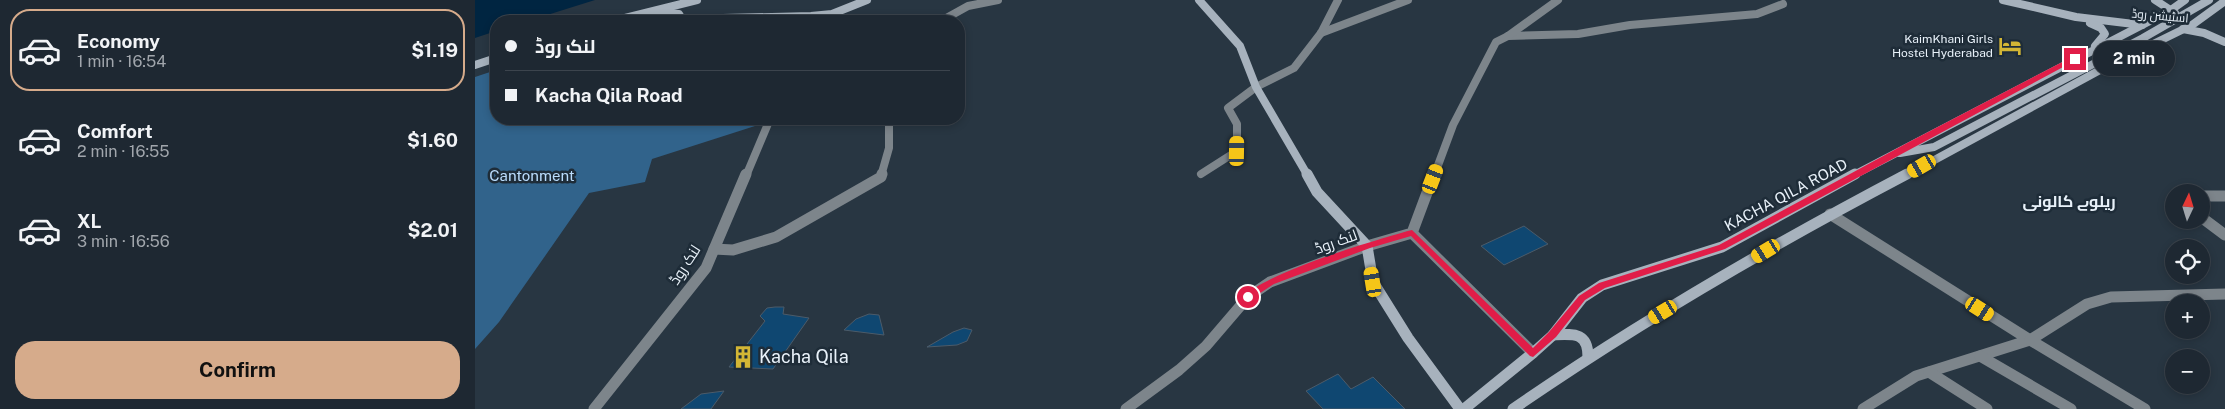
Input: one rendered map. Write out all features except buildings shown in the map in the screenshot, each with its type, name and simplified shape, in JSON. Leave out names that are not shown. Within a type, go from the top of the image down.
[{"type":"street","points":[[637,15],[697,0]]},
{"type":"street","points":[[818,15],[832,14],[867,0]]},
{"type":"street","points":[[948,15],[951,12],[984,2],[998,0]]},
{"type":"street","points":[[1199,0],[1240,46],[1256,87],[1317,192],[1367,246],[1373,282],[1408,338],[1460,409]]},
{"type":"street","points":[[1201,174],[1237,151],[1237,124],[1228,108],[1256,87],[1294,68],[1321,33],[1338,0]]},
{"type":"street","points":[[1321,33],[1408,0]]},
{"type":"street","points":[[1533,353],[1412,233],[1453,125],[1496,42],[1508,36],[1559,0]]},
{"type":"street","name":"اسٹیشن روڈ","points":[[2003,0],[2076,17],[2188,27],[2225,37]]},
{"type":"street","name":"اسٹیشن روڈ","points":[[2020,0],[2145,23]]},
{"type":"street","points":[[2155,0],[2171,10],[2188,27]]},
{"type":"street","name":"KACHA QILA ROAD","points":[[1464,409],[1533,353],[1553,335],[1582,298],[1602,285],[1722,247],[1892,154],[2171,10],[2185,0]]},
{"type":"street","points":[[1922,166],[1935,147],[1946,140],[2143,38],[2209,0]]},
{"type":"street","points":[[1513,409],[1588,357],[1830,214],[1958,148],[2101,70],[2188,27],[2225,1]]},
{"type":"street","points":[[1508,36],[1578,34],[1630,26],[1757,14],[1783,4]]},
{"type":"street","points":[[656,15],[666,12],[680,15]]},
{"type":"street","points":[[2076,17],[2104,32],[2104,36],[2091,50]]},
{"type":"street","name":"اسٹیشن روڈ","points":[[2188,27],[2225,42]]},
{"type":"street","points":[[475,65],[490,60]]},
{"type":"street","points":[[475,72],[490,68]]},
{"type":"street","name":"لنک روڈ","points":[[594,409],[706,268],[767,125]]},
{"type":"street","points":[[714,249],[733,250],[776,238],[881,177],[887,162],[891,138],[890,125]]},
{"type":"street","points":[[1892,154],[1935,147]]},
{"type":"street","points":[[2210,196],[2225,196]]},
{"type":"street","points":[[1830,214],[2030,340],[2145,409]]},
{"type":"street","points":[[2210,224],[2225,236]]},
{"type":"street","name":"لنک روڈ","points":[[1126,409],[1186,364],[1206,346],[1248,297],[1271,282],[1367,246],[1412,233]]},
{"type":"street","points":[[1863,409],[1916,376],[2030,340],[2087,304],[2111,297],[2225,294]]},
{"type":"street","points":[[1553,335],[1570,334],[1582,338],[1587,345],[1588,357]]},
{"type":"street","points":[[1980,356],[2071,409]]},
{"type":"street","points":[[1929,372],[1987,409]]},
{"type":"green space","name":"Cantonment","points":[[490,72],[490,125],[755,126],[652,159],[645,182],[589,193],[499,322],[475,349],[475,77]]},
{"type":"shaded area","points":[[475,0],[595,0],[547,15],[490,15],[490,33],[475,38]]},
{"type":"place","name":"KaimKhani Girls Hostel Hyderabad","points":[[2010,46]]},
{"type":"place","name":"Kacha Qila","points":[[743,357]]},
{"type":"district","name":"ریلوے کالونی","points":[[2069,201]]},
{"type":"route","points":[[1248,297],[1271,282],[1367,246],[1412,233],[1533,353],[1553,335],[1569,312],[1582,298],[1602,285],[1722,247],[1912,143],[2075,59]]}]
